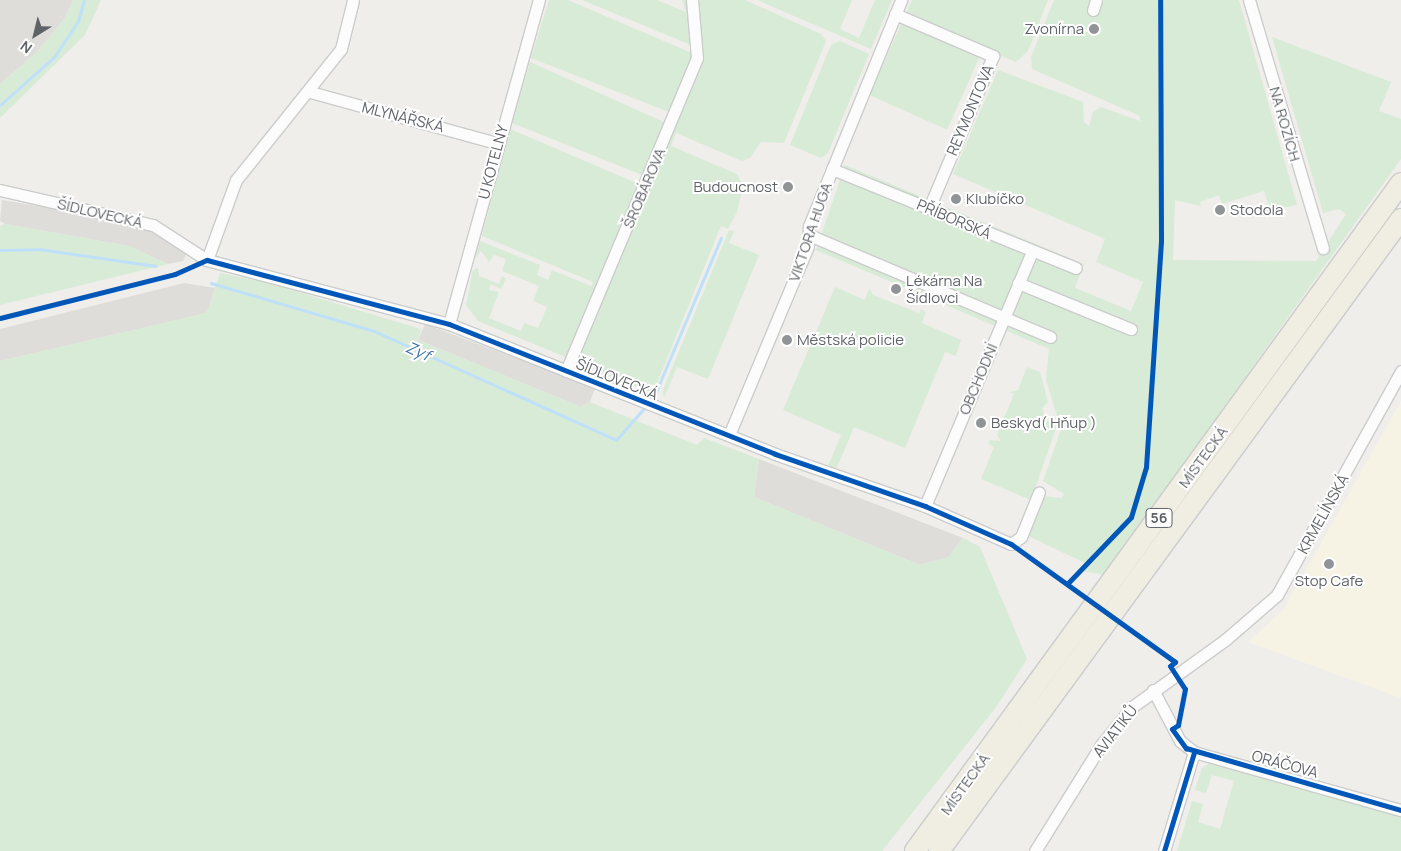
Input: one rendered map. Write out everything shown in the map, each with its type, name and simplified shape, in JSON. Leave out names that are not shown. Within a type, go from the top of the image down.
[{"type":"highway","name":"MÍSTECKÁ","points":[[915,851],[1401,183]]},
{"type":"highway","name":"MÍSTECKÁ","points":[[939,851],[1401,219]]},
{"type":"street","points":[[207,260],[236,180],[272,129],[310,92],[341,49],[353,0]]},
{"type":"street","name":"U KOTELNY","points":[[449,324],[497,143],[539,0]]},
{"type":"street","name":"ŠROBÁROVA","points":[[566,371],[697,58],[692,0]]},
{"type":"street","name":"VIKTORA HUGA","points":[[729,435],[809,235],[832,169],[901,0]]},
{"type":"street","name":"NA ROZÍCH","points":[[1249,0],[1323,248]]},
{"type":"street","name":"REYMONTOVA","points":[[895,14],[993,56],[930,208]]},
{"type":"street","name":"MLYNÁŘSKÁ","points":[[310,92],[497,143]]},
{"type":"street","name":"PŘÍBORSKÁ","points":[[832,169],[1076,268]]},
{"type":"street","name":"ŠÍDLOVECKÁ","points":[[0,190],[153,225],[207,260],[449,324],[649,405],[925,506],[1010,544],[1022,537],[1039,492]]},
{"type":"street","points":[[809,235],[1050,337]]},
{"type":"street","name":"OBCHODNÍ","points":[[925,506],[1032,251]]},
{"type":"street","points":[[1018,283],[1131,328]]},
{"type":"street","name":"KRMELÍNSKÁ","points":[[1225,640],[1268,605],[1284,586],[1401,371]]},
{"type":"street","name":"AVIATIKŮ","points":[[1035,851],[1116,726],[1153,690],[1225,640]]},
{"type":"street","name":"ORÁČOVA","points":[[1153,690],[1180,741],[1194,752],[1401,810]]},
{"type":"street","points":[[1164,851],[1194,752]]},
{"type":"shaded area","points":[[0,0],[73,0],[65,18],[37,52],[0,84]]},
{"type":"shaded area","points":[[2,200],[130,221],[170,235],[188,251],[183,261],[168,264],[129,246],[5,224],[0,221]]},
{"type":"shaded area","points":[[184,283],[215,288],[207,313],[0,361],[0,329]]},
{"type":"shaded area","points":[[425,324],[595,388],[590,402],[581,407],[418,340]]},
{"type":"shaded area","points":[[1401,401],[1401,698],[1248,642],[1284,609]]},
{"type":"shaded area","points":[[759,459],[963,538],[949,557],[920,565],[754,497]]},
{"type":"green space","points":[[73,0],[101,0],[85,35],[0,118],[0,84],[37,52],[65,18]]},
{"type":"green space","points":[[549,0],[568,0],[692,53],[691,45],[582,0],[657,0],[686,12],[682,0],[745,0],[821,34],[826,41],[784,143],[761,142],[750,158],[742,161],[676,133],[671,146],[737,174],[743,186],[737,212],[728,229],[721,226],[653,393],[478,321],[466,305],[473,270],[478,268],[479,276],[499,284],[502,276],[506,278],[501,289],[491,284],[489,290],[499,292],[489,318],[521,331],[524,323],[538,328],[547,307],[533,301],[539,286],[502,271],[506,259],[494,255],[489,262],[481,251],[475,259],[480,241],[540,265],[537,275],[548,280],[552,270],[591,286],[593,282],[482,236],[510,129],[639,184],[642,175],[512,123],[530,62],[664,122],[669,112],[531,58]]},
{"type":"green space","points":[[757,0],[852,0],[840,29],[859,38],[875,0],[892,0],[871,49]]},
{"type":"green space","points":[[912,0],[1048,0],[1028,51],[1016,62],[905,16]]},
{"type":"green space","points":[[1054,0],[1239,0],[1297,205],[1270,210],[1264,191],[1222,204],[1219,195],[1200,202],[1201,206],[1175,200],[1173,260],[1316,261],[1346,214],[1339,209],[1323,213],[1272,37],[1391,82],[1379,111],[1401,119],[1401,159],[1104,575],[1078,570],[1085,563],[1026,535],[1042,496],[1062,498],[1064,494],[1043,481],[1061,429],[1046,380],[1049,349],[816,250],[845,165],[1084,264],[1075,288],[1131,311],[1143,282],[1096,262],[1105,239],[953,174],[998,70],[1083,102],[1084,122],[1089,126],[1093,112],[1101,107],[1140,121],[1140,116],[1032,69],[1031,57]]},
{"type":"green space","points":[[902,22],[980,57],[947,130],[869,95]]},
{"type":"green space","points":[[840,41],[869,54],[828,153],[821,158],[790,145],[831,45]]},
{"type":"green space","points":[[5,224],[129,246],[168,264],[0,305],[0,226]]},
{"type":"green space","points":[[729,230],[734,231],[729,243],[759,255],[708,379],[677,367],[664,398],[663,390]]},
{"type":"green space","points":[[220,273],[268,283],[421,329],[418,340],[581,407],[590,402],[697,445],[704,438],[759,459],[754,497],[920,565],[949,557],[963,538],[980,547],[1027,659],[997,706],[882,851],[0,851],[0,361],[207,313]]},
{"type":"green space","points":[[835,287],[865,300],[869,288],[873,295],[919,313],[921,309],[926,312],[922,323],[961,340],[956,356],[945,352],[905,448],[854,427],[836,470],[828,466],[841,435],[783,410]]},
{"type":"green space","points":[[1027,367],[1040,372],[1048,402],[1042,408],[1047,422],[1055,422],[1056,428],[1031,500],[981,479],[994,447],[988,444],[990,440],[1001,441],[997,435],[1014,394],[1010,392],[1018,390]]},
{"type":"green space","points":[[1210,763],[1401,817],[1401,851],[1177,851],[1192,801],[1203,804],[1198,822],[1220,829],[1234,781],[1212,775],[1206,793],[1195,790],[1202,768]]},
{"type":"waterway","points":[[0,105],[54,57],[78,21],[84,0]]},
{"type":"waterway","points":[[652,401],[721,238]]},
{"type":"waterway","name":"Zyf","points":[[0,250],[39,249],[156,266]]},
{"type":"waterway","name":"Zyf","points":[[211,283],[374,331],[616,440],[647,405]]},
{"type":"cycle path","points":[[1068,583],[1131,517],[1146,467],[1161,241],[1160,0]]},
{"type":"cycle path","points":[[0,318],[175,274],[207,260],[449,324],[775,454],[925,506],[1011,544],[1175,662],[1170,666],[1185,689],[1178,725],[1172,729],[1186,748],[1401,810]]},
{"type":"cycle path","points":[[1164,851],[1194,752]]},
{"type":"place","name":"Zvonírna","points":[[1094,29]]},
{"type":"place","name":"Budoucnost","points":[[788,187]]},
{"type":"place","name":"Klubíčko","points":[[956,199]]},
{"type":"place","name":"Stodola","points":[[1220,210]]},
{"type":"place","name":"Lékárna Na Šídlovci","points":[[896,289]]},
{"type":"place","name":"Městská policie","points":[[787,340]]},
{"type":"place","name":"Beskyd( Hňup )","points":[[981,423]]},
{"type":"place","name":"Stop Cafe","points":[[1329,564]]}]
